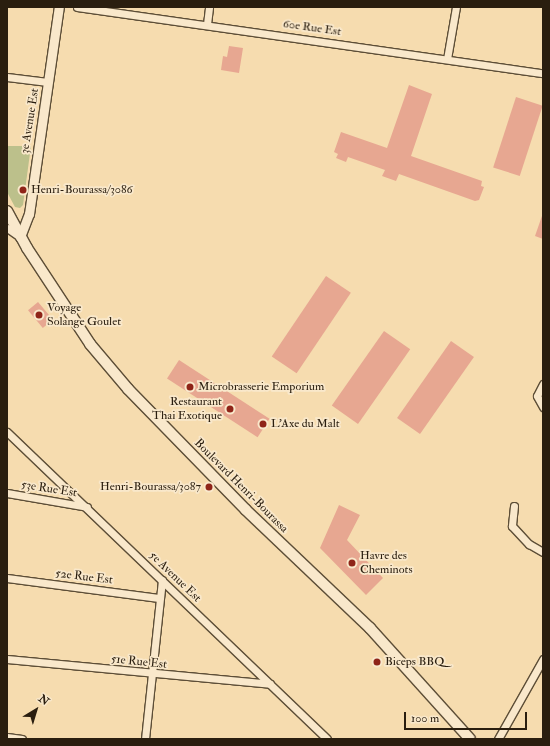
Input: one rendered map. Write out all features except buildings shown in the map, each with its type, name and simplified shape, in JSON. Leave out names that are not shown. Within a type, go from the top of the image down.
[{"type":"main road","name":"Boulevard Henri-Bourassa","points":[[7,211],[20,237],[90,344],[128,389],[246,510],[370,628],[470,739]]},
{"type":"street","name":"3e Avenue Est","points":[[20,237],[29,214],[59,7]]},
{"type":"street","name":"60e Rue Est","points":[[77,7],[207,24],[543,73]]},
{"type":"street","points":[[207,24],[209,7]]},
{"type":"street","points":[[447,59],[456,7]]},
{"type":"street","points":[[7,77],[48,82]]},
{"type":"street","points":[[7,228],[20,237]]},
{"type":"street","points":[[543,384],[537,396],[543,407]]},
{"type":"street","name":"5e Avenue Est","points":[[7,432],[88,507],[327,739]]},
{"type":"street","name":"53e Rue Est","points":[[7,493],[88,507]]},
{"type":"street","points":[[514,506],[512,526],[529,544],[543,552]]},
{"type":"street","name":"52e Rue Est","points":[[7,578],[159,598]]},
{"type":"street","points":[[145,739],[162,580]]},
{"type":"street","name":"51e Rue Est","points":[[7,659],[152,675],[270,684]]},
{"type":"street","points":[[498,739],[543,659]]},
{"type":"street","points":[[7,737],[22,739]]},
{"type":"green space","points":[[7,146],[31,146],[23,205],[20,208],[15,207],[7,192]]},
{"type":"place","name":"Henri-Bourassa/3086","points":[[23,190]]},
{"type":"place","name":"Voyage Solange Goulet","points":[[39,315]]},
{"type":"place","name":"Microbrasserie Emporium","points":[[190,387]]},
{"type":"place","name":"Restaurant Thai Exotique","points":[[230,409]]},
{"type":"place","name":"L'Axe du Malt","points":[[263,424]]},
{"type":"place","name":"Henri-Bourassa/3087","points":[[209,487]]},
{"type":"place","name":"Havre des Cheminots","points":[[352,563]]},
{"type":"place","name":"Biceps BBQ","points":[[377,662]]}]
